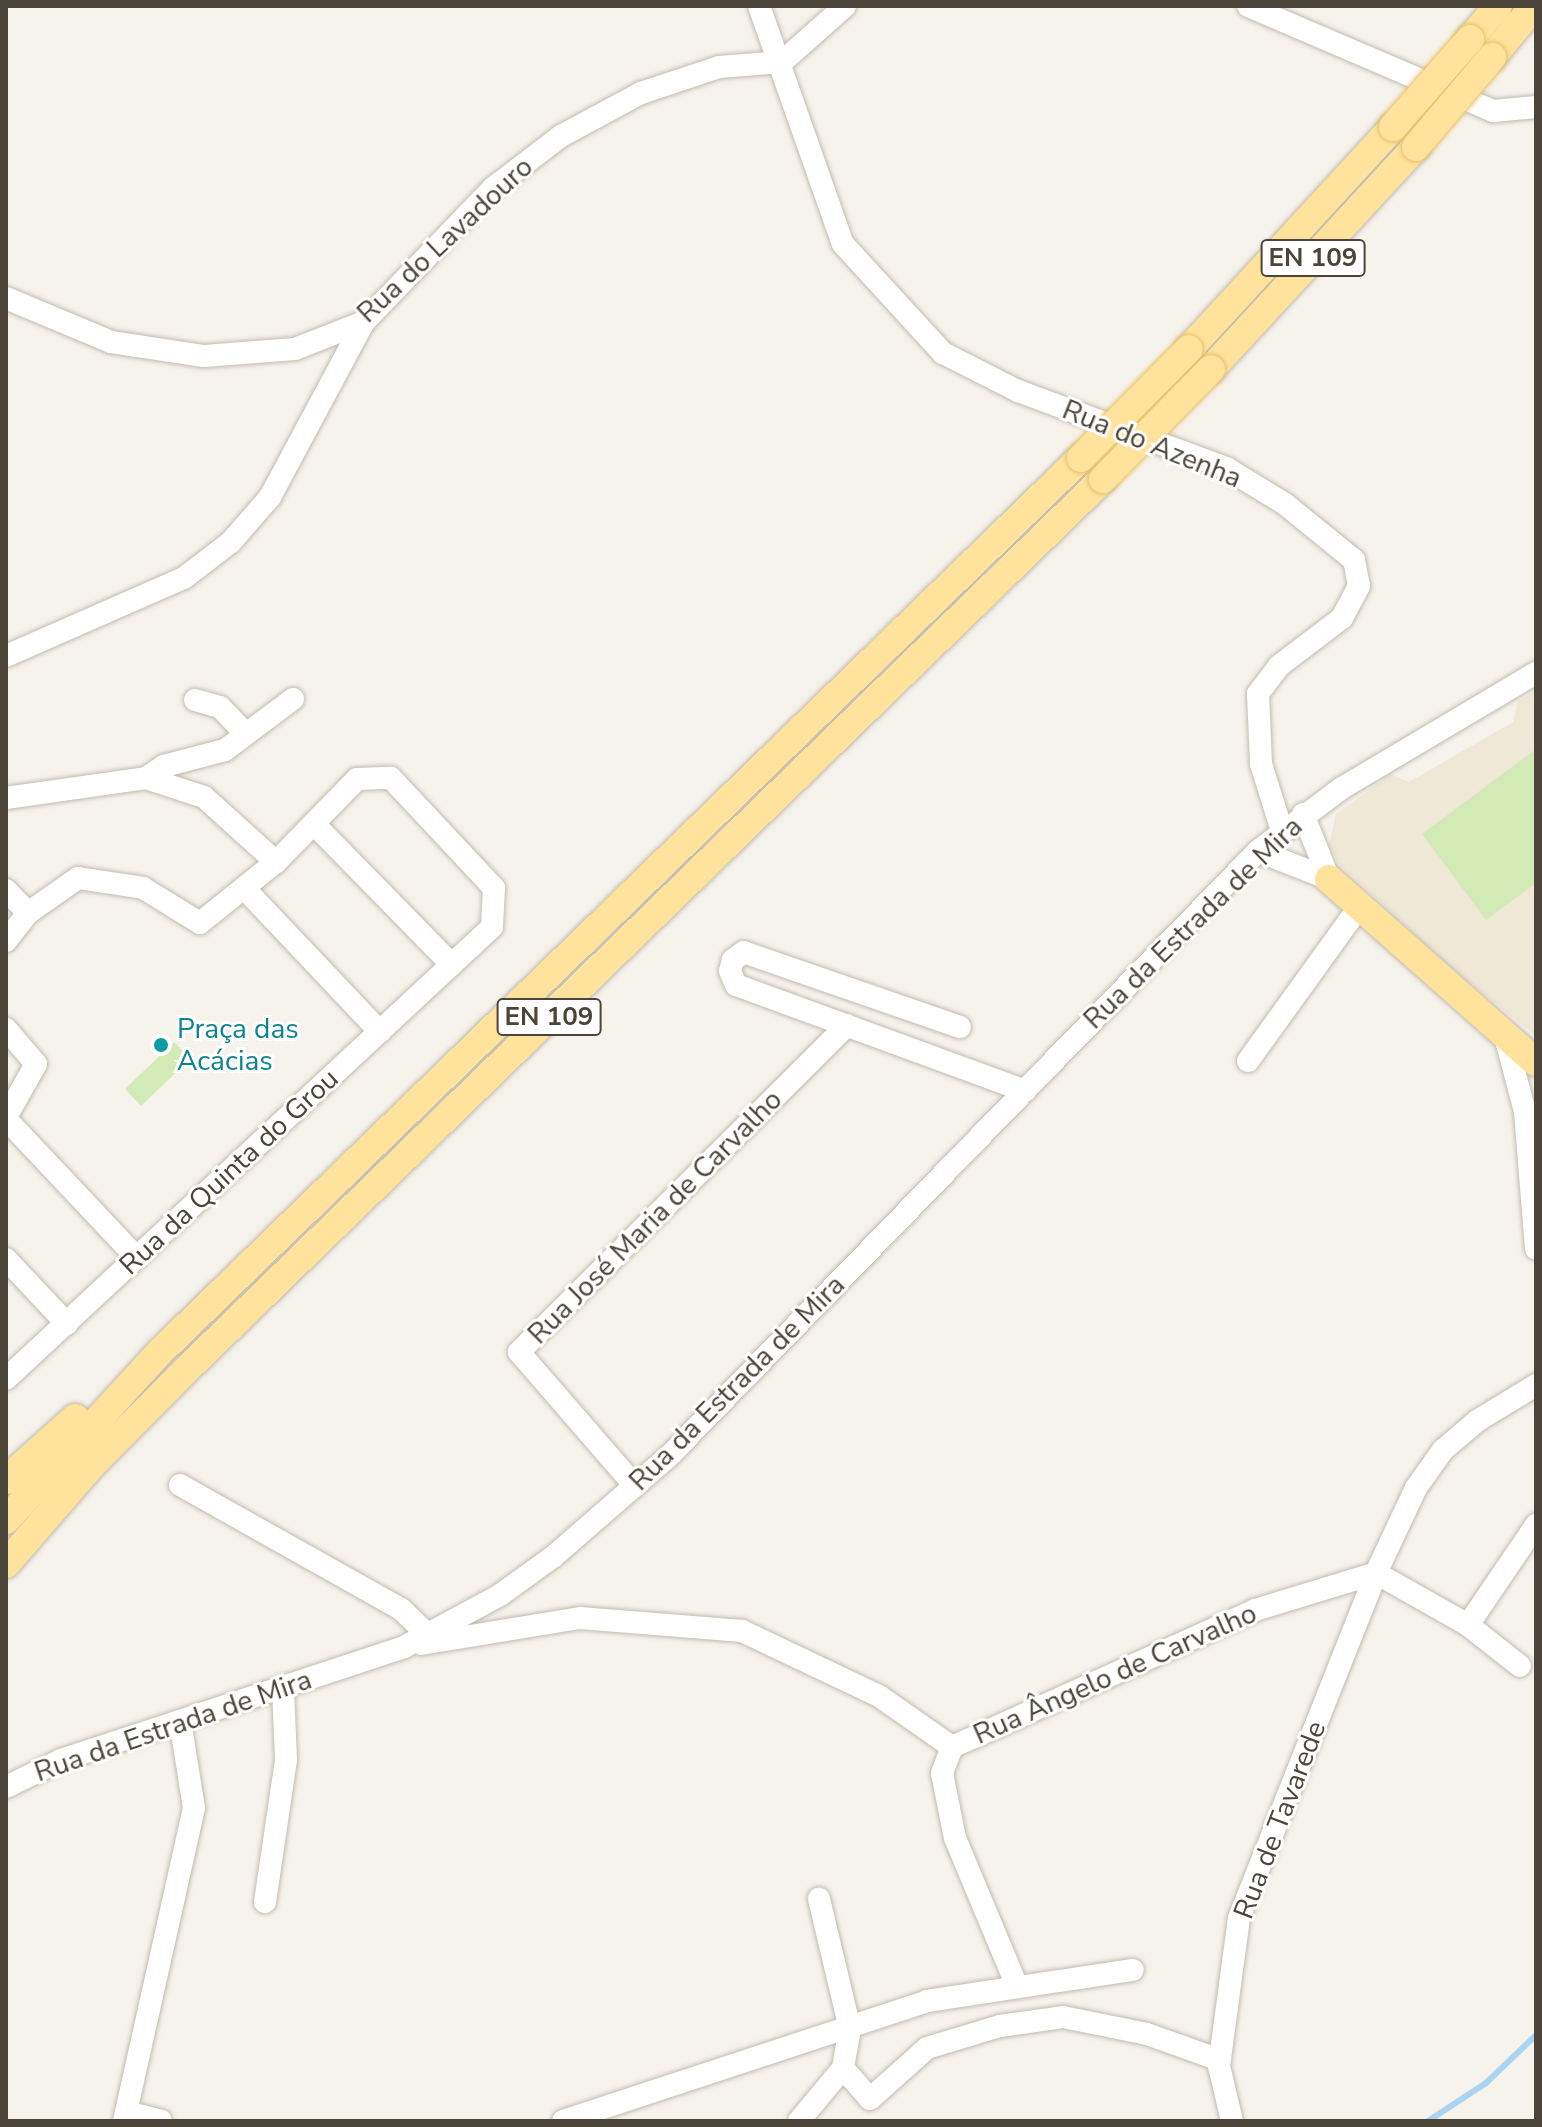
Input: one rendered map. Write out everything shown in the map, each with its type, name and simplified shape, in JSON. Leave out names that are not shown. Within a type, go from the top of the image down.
[{"type":"main road","name":"EN 109","points":[[6,1520],[161,1351],[1081,458],[1189,349],[1393,127],[1498,6]]},
{"type":"main road","name":"EN 109","points":[[6,1564],[90,1467],[185,1371],[1103,479],[1211,369],[1416,147],[1534,6]]},
{"type":"main road","points":[[1329,879],[1506,1040],[1536,1062]]},
{"type":"main road","points":[[6,1480],[161,1351]]},
{"type":"street","name":"Rua do Azenha","points":[[759,6],[782,62],[843,244],[943,353],[1018,391],[1226,468],[1285,504],[1354,560],[1359,586],[1342,618],[1279,666],[1258,694],[1261,764],[1282,831]]},
{"type":"street","points":[[782,62],[845,6]]},
{"type":"street","points":[[1248,6],[1493,111],[1536,107]]},
{"type":"street","name":"Rua do Lavadouro","points":[[6,298],[111,342],[204,356],[295,349],[364,322],[493,188],[561,136],[641,93],[719,67],[782,62]]},
{"type":"street","points":[[6,656],[184,578],[231,542],[270,497],[364,322]]},
{"type":"street","name":"Rua da Estrada de Mira","points":[[6,1787],[61,1760],[404,1647],[511,1587],[635,1486],[1258,851],[1303,814],[1342,788],[1536,673]]},
{"type":"street","points":[[6,798],[146,778],[164,766],[225,750],[293,699]]},
{"type":"street","points":[[195,700],[220,707],[245,733]]},
{"type":"street","points":[[146,778],[204,797],[276,862]]},
{"type":"street","name":"Rua da Quinta do Grou","points":[[6,1379],[492,927],[494,888],[391,778],[357,779],[276,862],[200,923],[143,888],[78,878],[28,913]]},
{"type":"street","points":[[1303,814],[1329,879]]},
{"type":"street","points":[[314,824],[452,965]]},
{"type":"street","points":[[1258,851],[1329,879]]},
{"type":"street","points":[[244,888],[380,1032]]},
{"type":"street","points":[[6,890],[28,913],[6,941]]},
{"type":"street","points":[[1248,1061],[1359,907]]},
{"type":"street","points":[[960,1027],[744,952],[733,960],[730,971],[736,985],[1025,1091]]},
{"type":"street","name":"Rua José Maria de Carvalho","points":[[635,1486],[519,1352],[847,1025]]},
{"type":"street","points":[[6,1029],[36,1064],[6,1118],[137,1258]]},
{"type":"street","points":[[1506,1040],[1527,1128],[1536,1249]]},
{"type":"street","points":[[6,1259],[67,1324]]},
{"type":"street","name":"Rua de Tavarede","points":[[1232,2121],[1222,2096],[1220,2060],[1239,1918],[1376,1573],[1416,1488],[1443,1450],[1477,1421],[1536,1385]]},
{"type":"street","points":[[180,1485],[401,1609],[427,1634]]},
{"type":"street","points":[[1468,1625],[1536,1525]]},
{"type":"street","points":[[1376,1573],[1468,1625],[1520,1666]]},
{"type":"street","name":"Rua Ângelo de Carvalho","points":[[404,1647],[580,1618],[742,1631],[879,1696],[952,1747],[1255,1610],[1376,1573]]},
{"type":"street","points":[[265,1902],[286,1760],[283,1687]]},
{"type":"street","points":[[140,2118],[194,1808],[180,1721]]},
{"type":"street","points":[[952,1747],[942,1773],[955,1838],[1016,1984]]},
{"type":"street","points":[[799,2121],[843,2068],[850,2029],[819,1899]]},
{"type":"street","points":[[563,2121],[850,2029],[927,2001],[1016,1984],[1133,1970]]},
{"type":"street","points":[[843,2068],[870,2099],[927,2048],[1000,2026],[1063,2017],[1147,2034],[1220,2060]]},
{"type":"shaded area","points":[[1536,691],[1536,1036],[1446,963],[1339,864],[1329,845],[1336,814],[1391,774],[1409,782],[1513,722],[1518,701]]},
{"type":"green space","points":[[1536,749],[1536,883],[1486,920],[1422,834]]},
{"type":"green space","points":[[174,1042],[190,1059],[141,1106],[125,1089]]},
{"type":"waterway","points":[[1428,2121],[1486,2083],[1536,2035]]},
{"type":"place","name":"Praça das Acácias","points":[[161,1045]]}]
